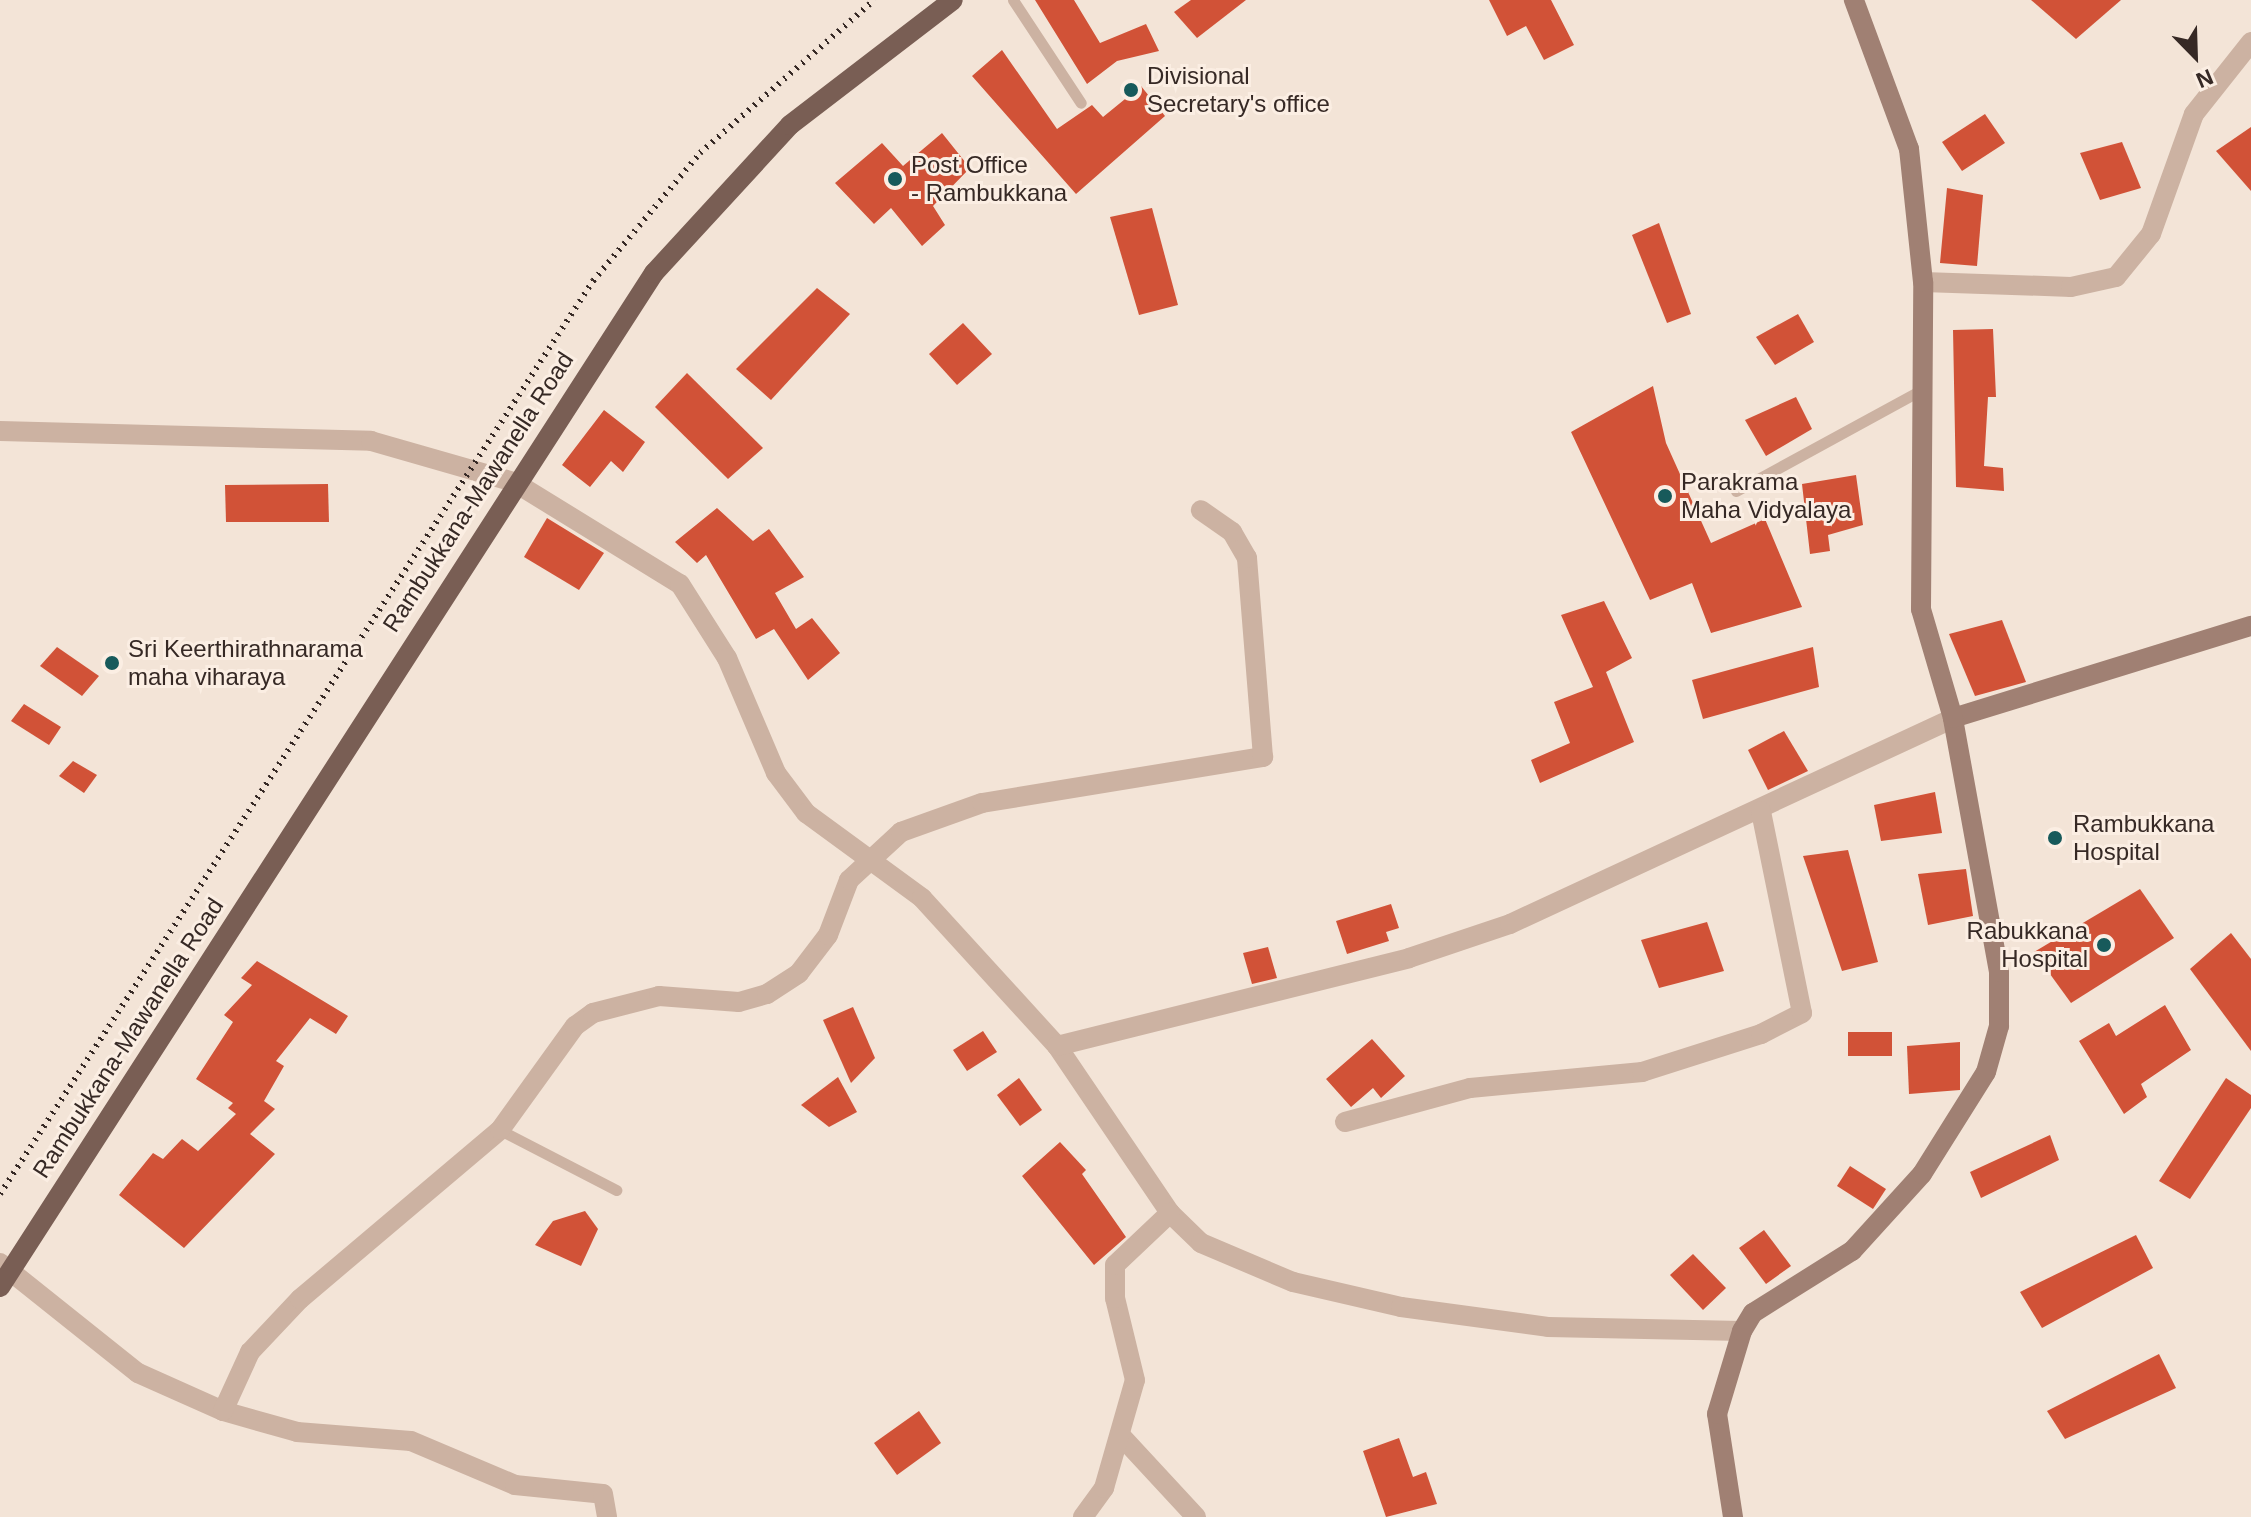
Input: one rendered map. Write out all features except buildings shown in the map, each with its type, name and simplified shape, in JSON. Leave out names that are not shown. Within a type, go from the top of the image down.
[{"type":"main road","name":"Rambukkana-Mawanella Road","points":[[4,1273],[514,482],[693,228],[790,125],[953,0]]},
{"type":"street","points":[[1733,1517],[1717,1414],[1742,1331],[1753,1313],[1852,1251],[1922,1174],[1986,1072],[1999,1026],[1999,972],[1953,718],[1921,609],[1923,282],[1909,149],[1854,0]]},
{"type":"street","points":[[1923,282],[2071,287],[2116,277],[2151,234],[2194,114],[2251,42]]},
{"type":"street","points":[[0,431],[371,441],[514,482],[680,584],[727,658],[776,773],[806,813],[922,898],[1057,1046],[1170,1213],[1201,1243],[1293,1282],[1401,1307],[1548,1327],[1742,1331]]},
{"type":"street","points":[[223,1411],[250,1352],[300,1299],[500,1130],[575,1026],[593,1013],[659,996],[739,1002],[799,973],[867,857],[901,832],[982,803],[1263,757],[1247,558],[1232,532],[1201,510]]},
{"type":"street","points":[[1057,1046],[1409,958],[1510,924],[1761,811],[1953,718],[2251,626]]},
{"type":"street","points":[[1345,1122],[1470,1088],[1642,1072],[1761,1034],[1802,1013],[1761,811]]},
{"type":"street","points":[[1083,1517],[1104,1488],[1122,1437],[1135,1380],[1115,1298],[1115,1265],[1170,1213]]},
{"type":"street","points":[[4,1273],[138,1373],[223,1411],[297,1432],[411,1441],[515,1485],[603,1494],[607,1517]]},
{"type":"street","points":[[1122,1437],[1196,1517]]},
{"type":"lane","points":[[1013,0],[1081,103]]},
{"type":"lane","points":[[1736,491],[1923,389]]},
{"type":"lane","points":[[500,1130],[616,1190]]},
{"type":"railway","points":[[0,1194],[593,281],[700,153],[874,0]]},
{"type":"place","name":"Divisional Secretary's office","points":[[1131,90]]},
{"type":"place","name":"Post Office - Rambukkana","points":[[895,179]]},
{"type":"place","name":"Parakrama Maha Vidyalaya","points":[[1665,496]]},
{"type":"place","name":"Sri Keerthirathnarama maha viharaya","points":[[112,663]]},
{"type":"place","name":"Rambukkana Hospital","points":[[2055,838]]},
{"type":"place","name":"Rabukkana Hospital","points":[[2104,945]]}]
